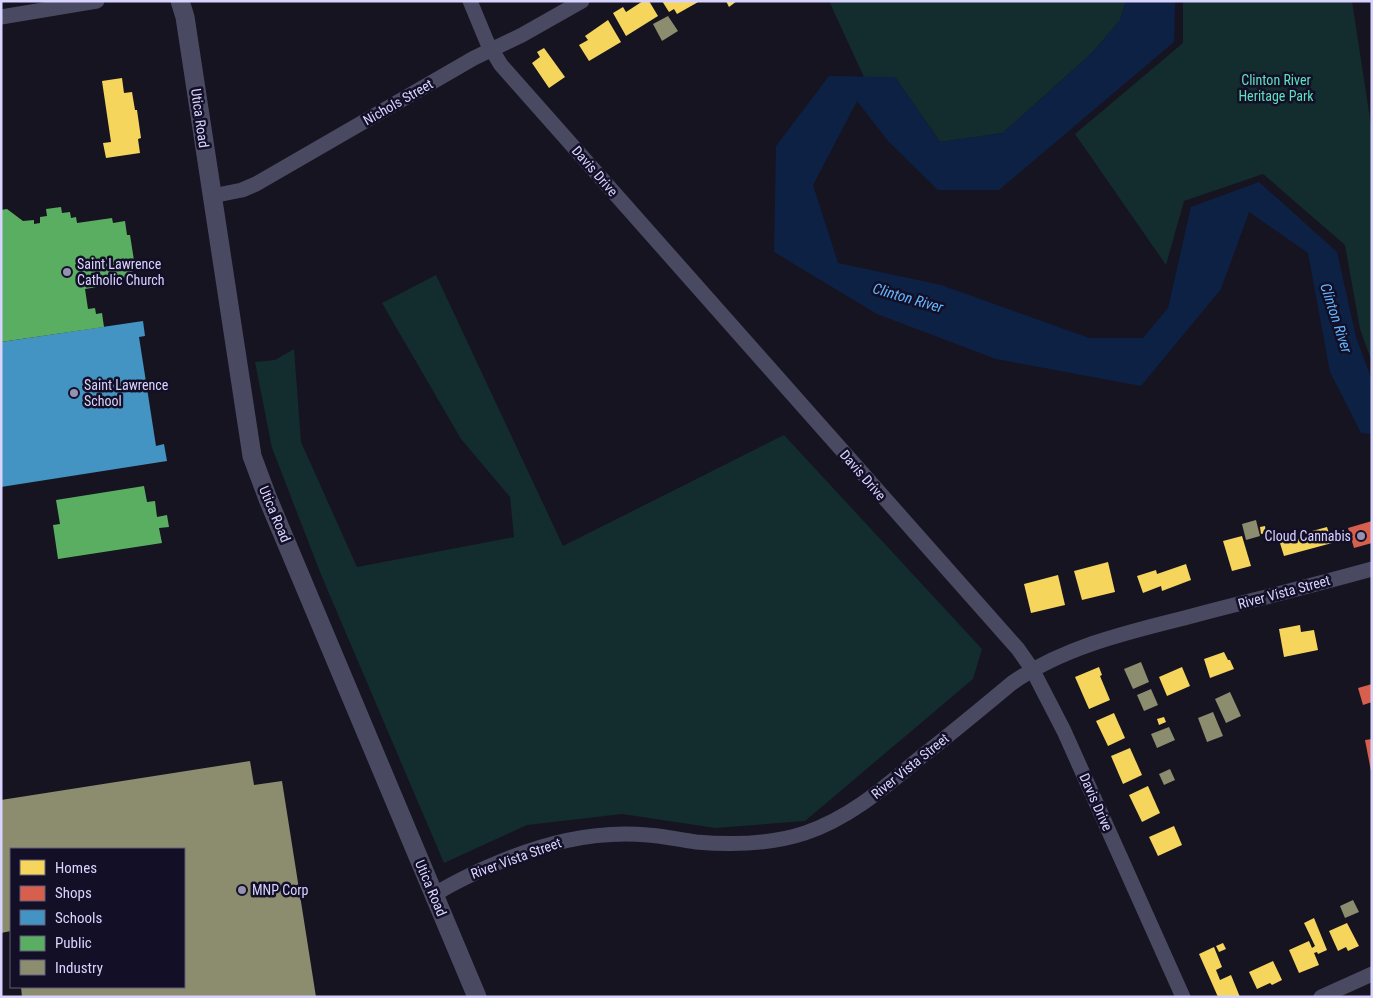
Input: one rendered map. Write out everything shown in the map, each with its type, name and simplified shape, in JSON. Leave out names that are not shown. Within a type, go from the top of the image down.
[{"type":"street","points":[[1,16],[97,1]]},
{"type":"street","name":"Utica Road","points":[[180,1],[185,17],[249,441],[257,470],[477,997]]},
{"type":"street","name":"Davis Drive","points":[[470,1],[491,50],[501,65],[1032,668],[1064,731],[1183,997]]},
{"type":"street","name":"Nichols Street","points":[[212,196],[242,190],[256,184],[466,63],[522,35],[582,1]]},
{"type":"street","name":"River Vista Street","points":[[434,896],[453,882],[511,857],[556,842],[579,837],[628,834],[696,842],[733,843],[759,842],[804,834],[850,813],[878,793],[1012,683],[1032,668],[1053,658],[1146,628],[1372,569]]},
{"type":"street","points":[[1320,997],[1372,974]]},
{"type":"green space","points":[[829,1],[1126,1],[1120,20],[1093,52],[1003,133],[940,142],[895,77],[864,77]]},
{"type":"green space","name":"Clinton River Heritage Park","points":[[1183,1],[1352,1],[1372,132],[1372,362],[1360,329],[1345,245],[1263,174],[1184,201],[1166,265],[1075,134],[1183,43]]},
{"type":"green space","points":[[436,275],[563,546],[784,435],[982,649],[973,679],[805,821],[715,828],[622,814],[527,825],[444,863],[322,577],[272,448],[255,362],[275,360],[294,349],[301,442],[357,567],[514,537],[510,497],[461,439],[382,303]]},
{"type":"water","name":"Clinton River","points":[[1126,1],[1175,1],[1174,42],[999,190],[938,190],[888,141],[857,101],[813,185],[838,263],[941,285],[1089,338],[1143,338],[1168,308],[1191,207],[1259,182],[1337,252],[1356,337],[1372,381],[1372,434],[1361,433],[1330,372],[1308,253],[1249,212],[1221,289],[1141,386],[996,359],[877,314],[774,252],[776,146],[829,76],[895,77],[940,142],[1003,133],[1093,52],[1120,20]]},
{"type":"building: Homes","points":[[643,1],[649,1],[658,16],[626,36],[613,13],[623,7],[626,12]]},
{"type":"building: Homes","points":[[662,1],[700,1],[677,14],[674,9],[669,12]]},
{"type":"building: Homes","points":[[726,1],[737,1],[729,7]]},
{"type":"building: Homes","points":[[608,20],[621,42],[589,61],[579,45],[588,40],[585,36]]},
{"type":"building: Homes","points":[[544,48],[565,77],[549,88],[532,63],[540,57],[537,52]]},
{"type":"building: Homes","points":[[122,78],[124,93],[132,92],[135,110],[137,110],[141,138],[138,139],[140,153],[106,158],[103,143],[111,142],[102,81]]},
{"type":"building: Homes","points":[[1265,526],[1266,533],[1261,534],[1260,527]]},
{"type":"building: Homes","points":[[1327,527],[1332,543],[1284,556],[1279,540]]},
{"type":"building: Homes","points":[[1242,536],[1251,566],[1232,571],[1223,541]]},
{"type":"building: Homes","points":[[1108,562],[1115,592],[1082,600],[1074,571]]},
{"type":"building: Homes","points":[[1186,564],[1191,580],[1162,591],[1161,586],[1143,593],[1137,576],[1156,570],[1157,574]]},
{"type":"building: Homes","points":[[1058,575],[1065,605],[1031,613],[1024,584]]},
{"type":"building: Homes","points":[[1300,625],[1301,632],[1314,630],[1318,650],[1284,657],[1279,629]]},
{"type":"building: Homes","points":[[1224,652],[1234,669],[1210,678],[1204,659]]},
{"type":"building: Homes","points":[[1099,667],[1102,675],[1100,676],[1110,700],[1089,709],[1075,677]]},
{"type":"building: Homes","points":[[1182,667],[1190,686],[1167,696],[1159,677]]},
{"type":"building: Homes","points":[[1114,713],[1125,738],[1108,746],[1096,721]]},
{"type":"building: Homes","points":[[1164,717],[1166,722],[1159,725],[1157,719]]},
{"type":"building: Homes","points":[[1130,748],[1142,775],[1123,784],[1111,756]]},
{"type":"building: Homes","points":[[1148,786],[1160,813],[1142,822],[1129,795]]},
{"type":"building: Homes","points":[[1174,826],[1182,845],[1158,856],[1149,837]]},
{"type":"building: Homes","points":[[1314,918],[1327,950],[1318,954],[1317,952],[1314,953],[1319,965],[1299,973],[1289,950],[1309,941],[1312,948],[1315,946],[1304,923]]},
{"type":"building: Homes","points":[[1347,923],[1359,946],[1348,951],[1346,947],[1338,951],[1329,931]]},
{"type":"building: Homes","points":[[1223,943],[1226,949],[1219,952],[1216,946]]},
{"type":"building: Homes","points":[[1214,947],[1222,967],[1216,970],[1220,980],[1231,975],[1240,997],[1218,997],[1199,954]]},
{"type":"building: Homes","points":[[1273,961],[1282,980],[1257,989],[1249,972]]},
{"type":"building: Shops","name":"Cloud Cannabis","points":[[1372,521],[1372,543],[1354,548],[1348,528]]},
{"type":"building: Shops","points":[[1372,684],[1372,702],[1363,705],[1358,688]]},
{"type":"building: Shops","points":[[1372,739],[1372,771],[1371,771],[1365,740]]},
{"type":"building: Schools","name":"Saint Lawrence School","points":[[143,321],[145,336],[139,337],[156,446],[164,444],[167,461],[1,487],[1,342]]},
{"type":"building: Public","name":"Saint Lawrence Catholic Church","points":[[61,207],[62,213],[70,212],[71,218],[76,217],[77,223],[112,218],[113,223],[125,221],[127,235],[130,235],[135,267],[132,267],[133,277],[120,279],[121,283],[85,289],[88,309],[95,308],[96,314],[102,313],[104,327],[1,342],[1,210],[7,209],[23,221],[34,220],[34,224],[40,223],[40,217],[47,216],[46,209]]},
{"type":"building: Public","points":[[144,486],[147,502],[155,501],[157,517],[167,515],[169,527],[159,528],[162,543],[58,559],[53,525],[60,524],[56,500]]},
{"type":"building: Industry","points":[[668,16],[678,31],[662,41],[653,24]]},
{"type":"building: Industry","points":[[1256,520],[1260,536],[1246,540],[1242,524]]},
{"type":"building: Industry","points":[[1141,662],[1149,682],[1133,689],[1124,669]]},
{"type":"building: Industry","points":[[1151,689],[1158,705],[1144,711],[1137,695]]},
{"type":"building: Industry","points":[[1230,692],[1241,716],[1226,723],[1215,699]]},
{"type":"building: Industry","points":[[1213,712],[1223,736],[1207,742],[1198,718]]},
{"type":"building: Industry","points":[[1169,727],[1175,740],[1157,748],[1151,734]]},
{"type":"building: Industry","name":"MNP Corp","points":[[250,761],[254,785],[282,781],[316,997],[22,997],[21,988],[185,988],[185,848],[10,848],[10,931],[1,933],[1,800]]},
{"type":"building: Industry","points":[[1170,769],[1175,780],[1164,785],[1159,774]]},
{"type":"building: Industry","points":[[1353,900],[1359,912],[1345,918],[1340,906]]},
{"type":"place","name":"Saint Lawrence Catholic Church","points":[[67,272]]},
{"type":"place","name":"Saint Lawrence School","points":[[74,393]]},
{"type":"place","name":"Cloud Cannabis","points":[[1361,536]]},
{"type":"place","name":"MNP Corp","points":[[242,890]]}]
